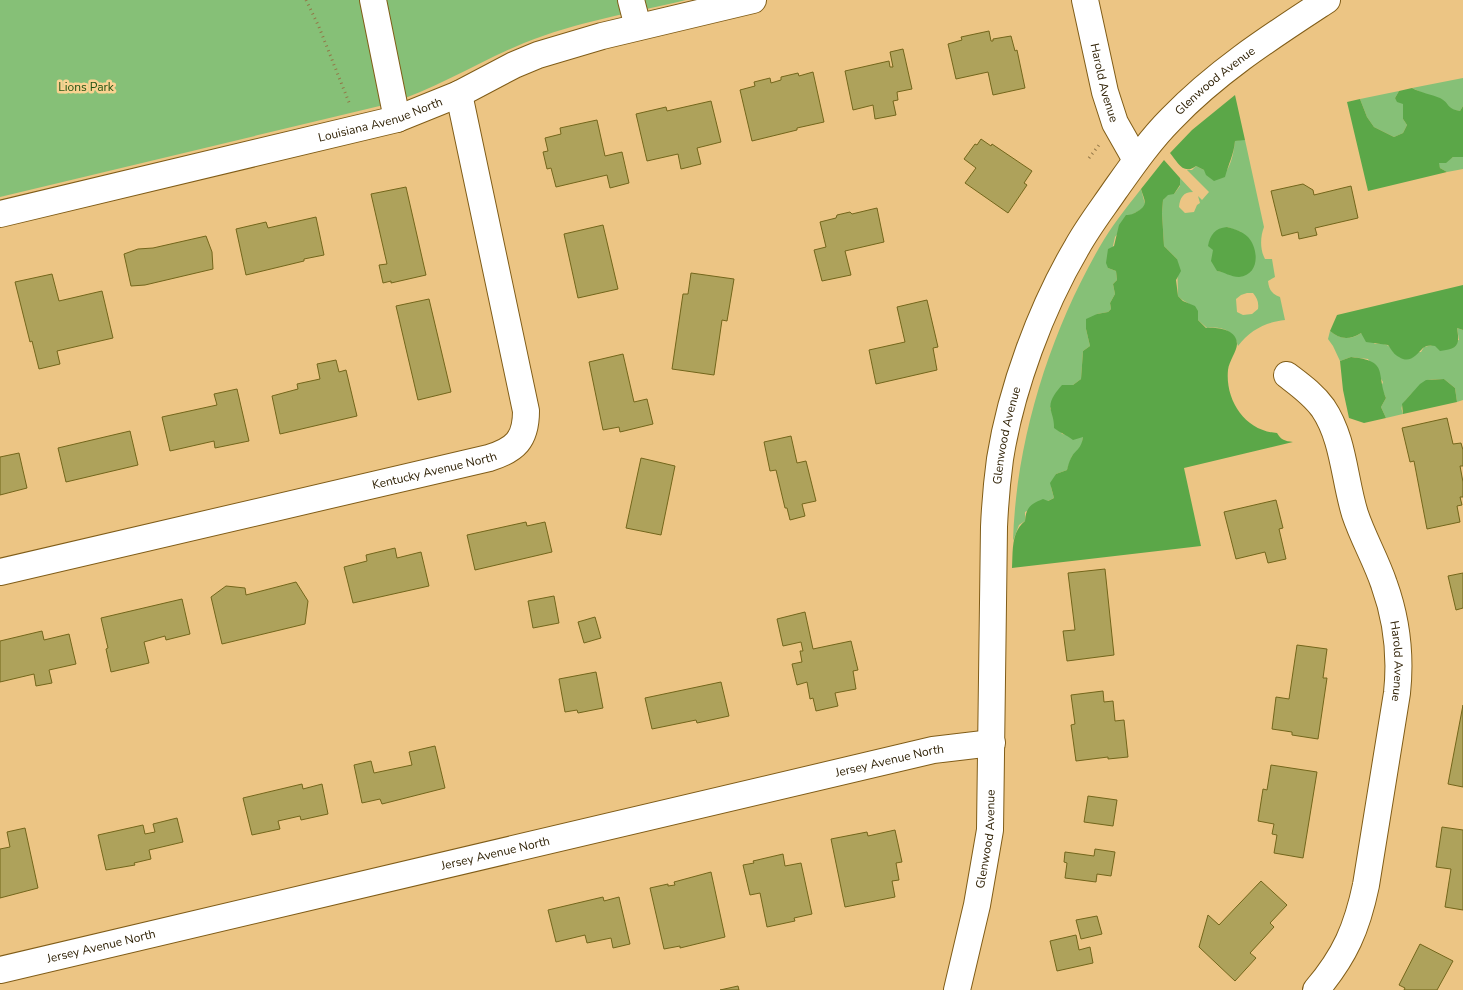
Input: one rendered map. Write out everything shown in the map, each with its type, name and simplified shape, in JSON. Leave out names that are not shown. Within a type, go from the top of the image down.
[{"type":"street","points":[[373,0],[397,119]]},
{"type":"street","points":[[631,0],[638,27]]},
{"type":"street","name":"Louisiana Avenue North","points":[[0,214],[358,130],[397,119],[459,94],[514,65],[538,55],[571,44],[753,0]]},
{"type":"street","name":"Harold Avenue","points":[[1085,0],[1105,92],[1115,123],[1136,160]]},
{"type":"street","name":"Glenwood Avenue","points":[[957,990],[977,905],[990,820],[994,527],[1000,458],[1012,406],[1036,332],[1066,266],[1088,230],[1136,160],[1170,119],[1217,76],[1257,46],[1327,0]]},
{"type":"street","name":"Kentucky Avenue North","points":[[0,572],[488,458],[503,454],[512,447],[524,432],[526,411],[523,388],[459,94]]},
{"type":"street","name":"Harold Avenue","points":[[1287,375],[1310,392],[1323,408],[1332,425],[1355,512],[1384,583],[1391,607],[1397,634],[1400,670],[1361,909],[1352,937],[1316,990]]},
{"type":"street","name":"Jersey Avenue North","points":[[0,970],[932,750],[992,743]]},
{"type":"path","points":[[306,0],[352,108],[358,130]]},
{"type":"green space","name":"Lions Park","points":[[0,0],[686,0],[564,29],[507,50],[423,91],[388,104],[0,197]]},
{"type":"green space","points":[[1463,78],[1463,106],[1460,111],[1450,110],[1446,104],[1412,88]]},
{"type":"green space","points":[[1412,88],[1440,98],[1456,110],[1460,111],[1463,106],[1463,157],[1453,157],[1446,163],[1439,163],[1440,168],[1447,172],[1368,191],[1347,102],[1360,99],[1367,117],[1374,127],[1394,137],[1403,133],[1407,125],[1403,119],[1403,104],[1397,102],[1395,98],[1399,91]]},
{"type":"green space","points":[[1399,91],[1395,98],[1403,103],[1403,119],[1407,125],[1403,133],[1394,137],[1374,127],[1367,117],[1360,99]]},
{"type":"green space","points":[[1235,95],[1245,140],[1235,141],[1225,177],[1214,181],[1206,175],[1204,170],[1196,166],[1187,169],[1181,166],[1170,153],[1192,130]]},
{"type":"green space","points":[[1245,140],[1264,227],[1261,248],[1265,259],[1272,259],[1275,277],[1268,281],[1268,284],[1271,291],[1280,297],[1285,320],[1271,323],[1253,331],[1238,346],[1233,336],[1226,330],[1207,328],[1198,320],[1194,307],[1178,296],[1177,259],[1164,246],[1162,213],[1163,200],[1168,194],[1174,194],[1180,186],[1180,178],[1193,192],[1183,196],[1179,207],[1185,213],[1194,212],[1200,203],[1198,196],[1202,200],[1209,192],[1187,170],[1192,170],[1196,166],[1204,170],[1227,170],[1235,141]],"holes":[[[1227,227],[1241,232],[1230,275],[1217,271],[1213,250]],[[1247,293],[1253,293],[1257,298],[1258,309],[1252,314],[1243,315],[1237,312],[1236,299]]]},
{"type":"green space","points":[[1453,157],[1463,157],[1463,169],[1447,172],[1440,168],[1438,162],[1446,162]]},
{"type":"green space","points":[[1164,160],[1180,178],[1180,185],[1174,194],[1168,195],[1163,200],[1162,213],[1164,246],[1177,259],[1181,271],[1176,280],[1178,296],[1183,301],[1195,306],[1198,311],[1198,320],[1206,328],[1226,330],[1234,335],[1237,347],[1228,370],[1228,381],[1230,392],[1239,412],[1255,427],[1277,433],[1284,440],[1293,442],[1184,468],[1201,546],[1012,568],[1015,536],[1020,525],[1025,521],[1028,509],[1032,504],[1043,499],[1048,501],[1054,498],[1050,483],[1056,474],[1067,470],[1071,458],[1080,447],[1083,437],[1073,440],[1054,428],[1050,407],[1052,400],[1062,385],[1073,385],[1081,379],[1083,351],[1090,346],[1086,319],[1108,312],[1111,309],[1110,303],[1115,294],[1113,284],[1117,280],[1116,271],[1108,268],[1106,263],[1108,249],[1114,246],[1119,225],[1126,215],[1135,213],[1144,206],[1145,202],[1141,189]]},
{"type":"green space","points":[[1141,189],[1145,204],[1144,208],[1133,214],[1115,237],[1108,268],[1116,271],[1117,280],[1113,284],[1115,294],[1110,303],[1111,309],[1108,312],[1097,314],[1086,329],[1090,346],[1083,351],[1081,379],[1050,408],[1062,434],[1083,437],[1082,444],[1078,452],[1072,456],[1067,470],[1056,474],[1051,487],[1054,498],[1025,512],[1025,521],[1019,525],[1013,541],[1021,465],[1028,427],[1051,353],[1081,281],[1099,248]]},
{"type":"green space","points":[[1227,227],[1238,230],[1252,242],[1256,261],[1251,272],[1246,275],[1236,277],[1217,271],[1211,261],[1213,250],[1208,246],[1210,239],[1216,231]]},
{"type":"green space","points":[[1463,285],[1463,330],[1457,328],[1458,342],[1451,349],[1440,351],[1431,345],[1423,348],[1412,358],[1406,360],[1396,355],[1388,345],[1366,342],[1361,333],[1345,338],[1330,331],[1337,315]]},
{"type":"green space","points":[[1457,328],[1463,330],[1463,400],[1457,402],[1455,388],[1444,379],[1428,380],[1403,404],[1403,414],[1386,418],[1381,407],[1386,398],[1381,387],[1383,382],[1368,359],[1351,357],[1340,361],[1328,339],[1330,331],[1345,338],[1361,333],[1375,344],[1389,346],[1394,353],[1421,352],[1424,347],[1459,340]]},
{"type":"green space","points":[[1351,357],[1371,361],[1379,369],[1386,398],[1381,407],[1386,418],[1364,423],[1349,418],[1343,390],[1340,361]]},
{"type":"green space","points":[[1444,379],[1455,388],[1457,402],[1403,414],[1402,404],[1420,384],[1426,380]]},
{"type":"building","points":[[989,31],[991,41],[1011,36],[1015,51],[1017,50],[1025,88],[993,95],[988,72],[956,79],[948,44],[962,40],[961,37]]},
{"type":"building","points":[[903,49],[912,89],[897,92],[898,100],[893,101],[896,115],[875,119],[873,105],[853,110],[845,71],[889,61],[890,67],[893,67],[890,52]]},
{"type":"building","points":[[813,72],[824,122],[752,141],[740,90],[755,86],[754,82],[770,78],[771,83],[781,80],[781,77],[798,73],[799,76]]},
{"type":"building","points":[[711,101],[721,142],[697,148],[701,164],[681,169],[678,154],[647,161],[636,114],[666,107],[667,111]]},
{"type":"building","points":[[597,120],[605,156],[622,152],[629,183],[610,188],[607,175],[556,187],[551,168],[547,169],[543,152],[548,151],[545,138],[561,134],[560,128]]},
{"type":"building","points":[[981,139],[991,146],[992,144],[1032,171],[1024,183],[1027,185],[1008,213],[965,183],[976,168],[964,159]]},
{"type":"building","points":[[1303,184],[1313,190],[1314,195],[1351,186],[1358,218],[1315,228],[1317,235],[1299,239],[1298,232],[1282,236],[1271,191]]},
{"type":"building","points":[[406,187],[426,275],[383,283],[379,265],[387,264],[371,194]]},
{"type":"building","points":[[877,208],[884,242],[845,251],[851,275],[822,281],[814,250],[826,247],[820,222],[836,218],[837,215],[850,212],[852,214]]},
{"type":"building","points":[[316,217],[324,255],[246,275],[236,229],[266,222],[268,228]]},
{"type":"building","points":[[603,225],[618,289],[578,298],[564,234]]},
{"type":"building","points":[[206,236],[212,252],[213,269],[145,285],[131,286],[124,254],[138,249],[153,248]]},
{"type":"building","points":[[691,273],[734,279],[727,321],[722,320],[714,375],[672,369],[683,294],[688,294]]},
{"type":"building","points":[[52,274],[59,301],[102,291],[113,338],[57,351],[60,364],[39,369],[15,282]]},
{"type":"building","points":[[429,299],[451,392],[418,400],[396,306]]},
{"type":"building","points":[[927,300],[938,347],[933,348],[937,370],[876,384],[869,350],[905,342],[897,307]]},
{"type":"building","points":[[623,354],[634,402],[647,399],[653,424],[620,432],[619,427],[603,430],[589,362]]},
{"type":"building","points":[[336,360],[339,372],[346,370],[357,416],[280,434],[272,396],[298,389],[297,384],[320,379],[317,364]]},
{"type":"building","points":[[237,389],[249,441],[215,448],[214,441],[170,451],[162,417],[217,405],[214,394]]},
{"type":"building","points":[[1447,418],[1453,444],[1461,443],[1463,450],[1463,466],[1460,466],[1463,497],[1460,497],[1462,505],[1457,506],[1460,522],[1427,529],[1414,461],[1410,462],[1402,428]]},
{"type":"building","points":[[130,431],[138,465],[66,482],[58,448]]},
{"type":"building","points":[[791,436],[797,463],[806,461],[816,501],[802,504],[805,516],[790,520],[787,508],[785,508],[776,470],[770,471],[764,442]]},
{"type":"building","points":[[19,453],[27,488],[0,495],[0,457]]},
{"type":"building","points":[[641,458],[675,466],[661,535],[626,528]]},
{"type":"building","points":[[1276,500],[1283,528],[1279,529],[1286,559],[1268,563],[1265,552],[1236,559],[1224,512]]},
{"type":"building","points":[[526,522],[527,526],[545,522],[552,552],[475,570],[467,535]]},
{"type":"building","points":[[395,548],[397,558],[421,552],[429,586],[353,603],[344,567],[367,561],[366,555]]},
{"type":"building","points":[[1105,569],[1114,655],[1067,661],[1063,631],[1075,630],[1068,573]]},
{"type":"building","points":[[1463,573],[1463,608],[1456,610],[1448,576]]},
{"type":"building","points":[[296,582],[308,601],[305,624],[222,644],[211,597],[226,586],[245,588],[246,595]]},
{"type":"building","points":[[554,596],[559,623],[533,628],[528,601]]},
{"type":"building","points":[[182,599],[190,634],[166,640],[165,636],[144,642],[149,663],[111,672],[101,618]]},
{"type":"building","points":[[805,612],[813,649],[851,641],[858,670],[853,671],[856,689],[835,693],[838,706],[816,711],[813,698],[810,699],[807,682],[797,685],[792,664],[802,662],[800,651],[803,651],[801,642],[783,646],[777,619]]},
{"type":"building","points":[[595,617],[601,638],[584,643],[578,622]]},
{"type":"building","points":[[42,631],[44,640],[69,634],[76,664],[49,670],[52,683],[36,686],[34,674],[0,682],[0,641]]},
{"type":"building","points":[[1297,645],[1327,649],[1323,678],[1327,678],[1318,739],[1292,735],[1292,732],[1272,729],[1276,697],[1289,699]]},
{"type":"building","points":[[596,672],[603,708],[578,713],[577,710],[565,712],[559,679]]},
{"type":"building","points":[[721,682],[729,716],[697,723],[696,720],[652,729],[645,698]]},
{"type":"building","points":[[1103,691],[1104,702],[1113,701],[1115,721],[1124,720],[1128,757],[1108,759],[1108,757],[1076,761],[1071,725],[1075,724],[1071,695]]},
{"type":"building","points":[[1463,705],[1463,787],[1448,784]]},
{"type":"building","points":[[435,746],[445,788],[382,804],[380,799],[362,803],[354,765],[371,761],[374,773],[412,765],[409,752]]},
{"type":"building","points":[[1271,765],[1317,772],[1303,858],[1274,853],[1277,835],[1272,834],[1274,824],[1258,821],[1263,789],[1267,790]]},
{"type":"building","points":[[302,784],[303,789],[322,784],[328,814],[301,820],[300,816],[278,821],[280,829],[252,835],[243,798]]},
{"type":"building","points":[[1088,796],[1117,800],[1113,826],[1084,822]]},
{"type":"building","points":[[177,818],[183,842],[149,850],[151,859],[134,863],[135,865],[106,870],[98,835],[143,825],[145,834],[155,832],[153,824]]},
{"type":"building","points":[[1442,827],[1463,830],[1463,910],[1445,907],[1451,869],[1436,867]]},
{"type":"building","points":[[25,828],[38,888],[0,898],[0,849],[10,847],[7,832]]},
{"type":"building","points":[[895,830],[902,862],[896,863],[899,880],[892,881],[895,897],[845,907],[831,839],[867,832],[868,836]]},
{"type":"building","points":[[1095,849],[1115,852],[1111,876],[1097,874],[1096,882],[1065,878],[1067,863],[1064,862],[1065,852],[1094,856]]},
{"type":"building","points":[[783,854],[785,866],[801,863],[812,914],[794,918],[795,921],[767,927],[760,893],[750,895],[743,865]]},
{"type":"building","points":[[711,872],[725,937],[680,948],[680,946],[664,949],[650,888],[668,884],[668,886],[675,885],[674,882]]},
{"type":"building","points":[[1261,881],[1287,905],[1270,923],[1274,927],[1250,953],[1256,958],[1235,981],[1199,947],[1208,915],[1219,925]]},
{"type":"building","points":[[603,897],[604,901],[619,897],[630,944],[613,948],[611,938],[587,943],[585,935],[556,942],[548,910]]},
{"type":"building","points":[[1097,916],[1102,934],[1081,939],[1076,920]]},
{"type":"building","points":[[1076,935],[1079,950],[1090,947],[1093,963],[1057,971],[1050,941]]},
{"type":"building","points":[[1420,944],[1453,961],[1437,990],[1404,990],[1405,988],[1399,985]]},
{"type":"building","points":[[738,986],[739,990],[720,990]]}]
